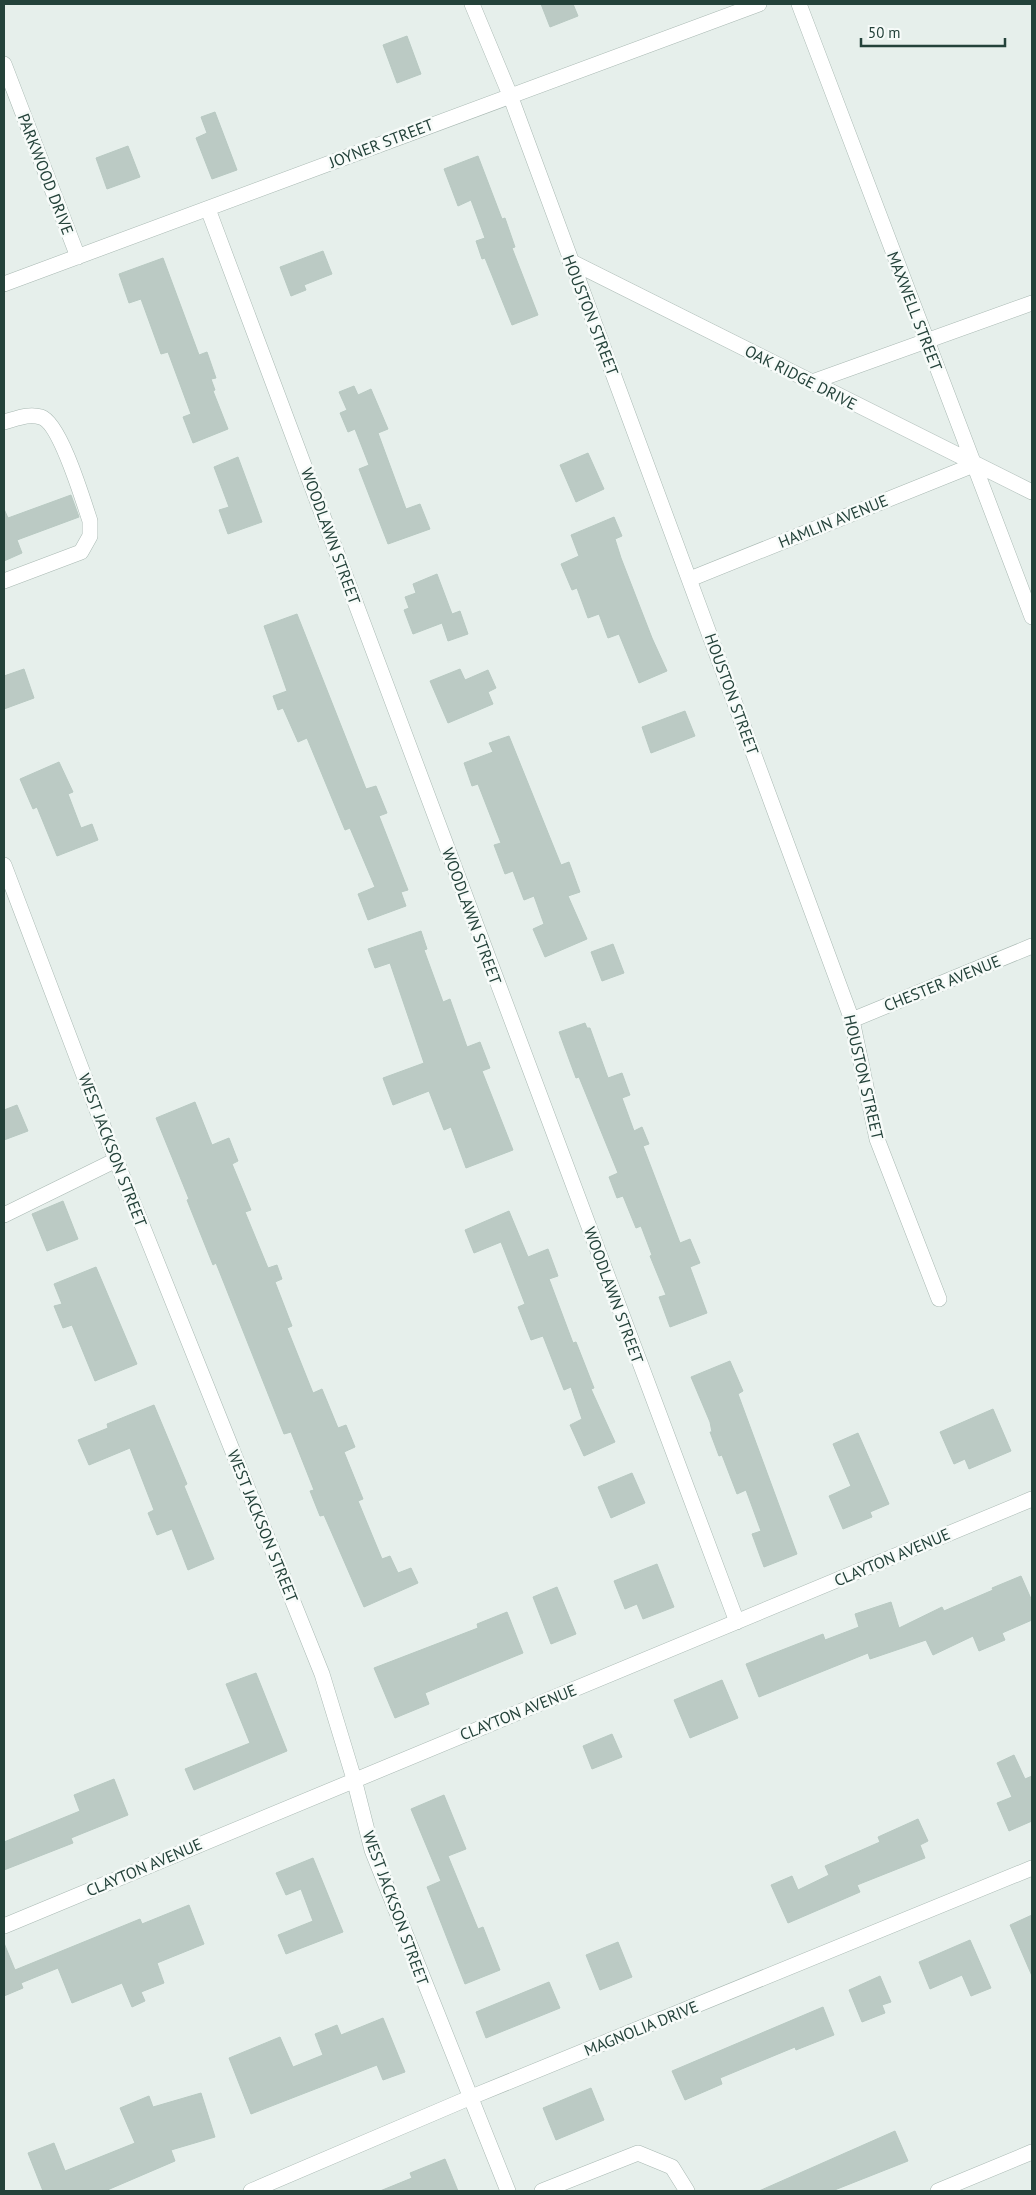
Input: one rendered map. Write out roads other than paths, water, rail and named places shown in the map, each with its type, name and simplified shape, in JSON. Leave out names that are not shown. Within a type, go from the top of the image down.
[{"type":"street","name":"HOUSTON STREET","points":[[472,4],[510,94],[570,262],[690,579],[852,1020],[877,1139],[938,1299]]},
{"type":"street","name":"JOYNER STREET","points":[[4,284],[510,94],[759,4]]},
{"type":"street","name":"MAXWELL STREET","points":[[799,4],[926,341],[976,464],[1032,617]]},
{"type":"street","name":"PARKWOOD DRIVE","points":[[4,64],[78,257]]},
{"type":"street","name":"WOODLAWN STREET","points":[[208,209],[736,1622]]},
{"type":"street","name":"OAK RIDGE DRIVE","points":[[570,262],[1032,492]]},
{"type":"street","points":[[812,382],[1032,303]]},
{"type":"street","points":[[4,422],[29,415],[44,418],[57,432],[90,521],[90,536],[81,552],[4,581]]},
{"type":"street","name":"HAMLIN AVENUE","points":[[690,579],[976,464]]},
{"type":"street","name":"WEST JACKSON STREET","points":[[4,865],[116,1160],[322,1674],[354,1779],[372,1850],[469,2098],[508,2191]]},
{"type":"street","name":"CHESTER AVENUE","points":[[852,1020],[1032,946]]},
{"type":"street","points":[[4,1215],[116,1160]]},
{"type":"street","name":"CLAYTON AVENUE","points":[[4,1926],[1032,1498]]},
{"type":"street","name":"MAGNOLIA DRIVE","points":[[251,2191],[469,2098],[1032,1868]]},
{"type":"street","points":[[938,2191],[1032,2152]]},
{"type":"street","points":[[542,2191],[638,2153],[672,2167],[687,2191]]}]
